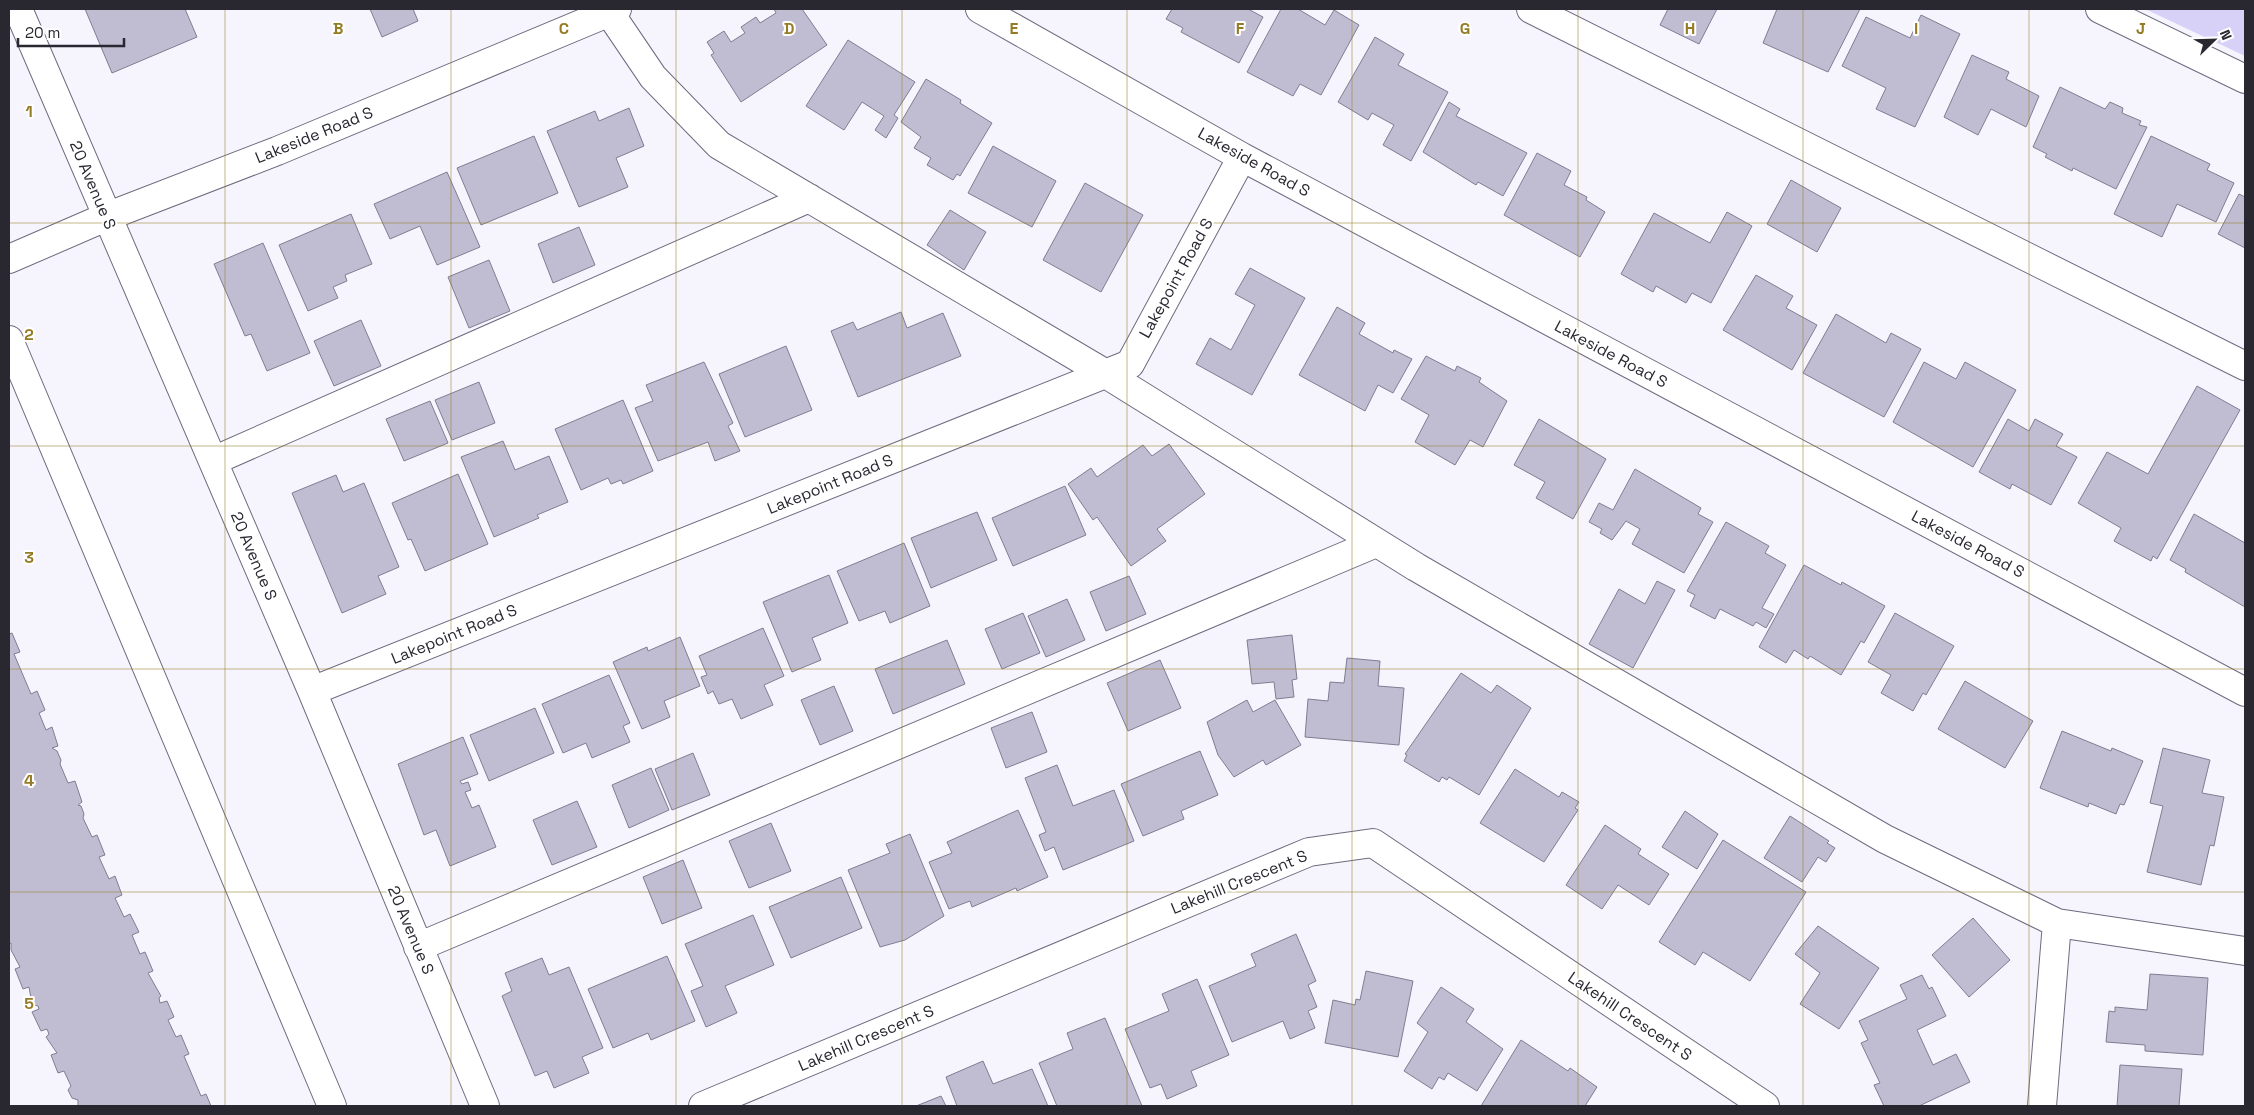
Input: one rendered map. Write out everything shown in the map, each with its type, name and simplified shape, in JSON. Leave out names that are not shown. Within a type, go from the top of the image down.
[{"type":"street","name":"20 Avenue S","points":[[18,9],[312,691],[485,1106]]},
{"type":"street","name":"Lakeside Road S","points":[[980,9],[1242,157],[2245,692]]},
{"type":"street","points":[[1531,9],[2245,366]]},
{"type":"street","points":[[2100,9],[2245,80]]},
{"type":"street","name":"Lakeside Road S","points":[[9,259],[106,216],[277,151],[613,10]]},
{"type":"street","points":[[613,10],[653,77],[719,145],[1106,374],[1376,543],[1885,839],[2057,923],[2245,951]]},
{"type":"street","name":"Lakepoint Road S","points":[[312,691],[1130,364],[1242,157]]},
{"type":"street","points":[[213,461],[809,198]]},
{"type":"street","points":[[9,340],[332,1106]]},
{"type":"street","points":[[418,947],[1376,543]]},
{"type":"street","name":"Lakehill Crescent S","points":[[703,1106],[1309,852],[1373,844],[1765,1106]]},
{"type":"street","points":[[2042,1106],[2057,923]]},
{"type":"shaded area","points":[[2145,9],[2245,9],[2245,56]]},
{"type":"building","points":[[85,9],[185,9],[197,37],[112,73]]},
{"type":"building","points":[[370,9],[413,9],[418,21],[382,37]]},
{"type":"building","points":[[774,9],[802,9],[827,45],[741,102],[711,55],[714,53],[707,42],[724,31],[731,42],[745,33],[741,27],[756,17],[760,23],[776,13]]},
{"type":"building","points":[[1172,9],[1248,9],[1263,17],[1239,63],[1181,32],[1183,28],[1166,19]]},
{"type":"building","points":[[1281,9],[1298,9],[1325,25],[1334,10],[1359,25],[1321,95],[1300,84],[1293,96],[1247,72]]},
{"type":"building","points":[[1668,9],[1717,9],[1699,44],[1660,25]]},
{"type":"building","points":[[1777,9],[1860,9],[1828,72],[1763,43]]},
{"type":"building","points":[[1921,15],[1960,34],[1915,127],[1876,109],[1886,88],[1842,66],[1866,17],[1910,38]]},
{"type":"building","points":[[1375,37],[1404,54],[1398,65],[1448,92],[1411,161],[1383,145],[1394,125],[1372,113],[1368,120],[1338,102]]},
{"type":"building","points":[[848,40],[915,82],[894,115],[898,118],[886,138],[875,130],[884,116],[862,102],[844,130],[806,106]]},
{"type":"building","points":[[1972,55],[2009,72],[2006,79],[2039,96],[2026,127],[1991,109],[1978,135],[1944,117]]},
{"type":"building","points":[[926,79],[961,100],[960,103],[992,123],[960,176],[957,174],[953,180],[927,165],[931,158],[914,148],[921,137],[901,122]]},
{"type":"building","points":[[2060,87],[2105,109],[2110,102],[2123,108],[2122,113],[2141,121],[2139,125],[2147,127],[2116,189],[2073,168],[2072,171],[2045,157],[2047,154],[2033,147]]},
{"type":"building","points":[[1449,102],[1460,109],[1456,116],[1527,153],[1503,196],[1478,182],[1476,185],[1423,152]]},
{"type":"building","points":[[629,108],[644,146],[616,158],[628,187],[579,207],[547,131],[595,111],[599,121]]},
{"type":"building","points":[[534,136],[558,193],[481,225],[457,168]]},
{"type":"building","points":[[2151,136],[2210,164],[2207,170],[2234,183],[2216,222],[2177,204],[2162,237],[2114,214]]},
{"type":"building","points":[[993,146],[1056,181],[1032,227],[968,193]]},
{"type":"building","points":[[1537,153],[1571,171],[1564,185],[1587,197],[1586,200],[1605,212],[1580,257],[1504,215]]},
{"type":"building","points":[[447,172],[480,247],[437,265],[420,226],[390,239],[374,204]]},
{"type":"building","points":[[1791,180],[1841,208],[1817,252],[1767,224]]},
{"type":"building","points":[[1085,183],[1143,215],[1101,292],[1043,260]]},
{"type":"building","points":[[2239,194],[2245,197],[2245,248],[2218,234]]},
{"type":"building","points":[[950,210],[986,232],[964,270],[927,245]]},
{"type":"building","points":[[1727,212],[1752,226],[1711,303],[1692,293],[1686,303],[1656,286],[1653,292],[1621,274],[1654,213],[1710,243]]},
{"type":"building","points":[[351,214],[372,264],[345,275],[347,281],[333,287],[338,298],[308,311],[279,245]]},
{"type":"building","points":[[579,227],[595,265],[553,283],[538,244]]},
{"type":"building","points":[[263,243],[310,353],[267,371],[251,334],[245,336],[214,264]]},
{"type":"building","points":[[489,260],[510,311],[469,328],[448,277]]},
{"type":"building","points":[[1250,268],[1305,298],[1252,395],[1196,364],[1210,338],[1231,350],[1255,305],[1235,294]]},
{"type":"building","points":[[1756,275],[1793,296],[1786,308],[1817,325],[1792,370],[1723,330]]},
{"type":"building","points":[[1337,307],[1365,323],[1359,334],[1393,353],[1394,350],[1412,359],[1393,393],[1378,385],[1365,411],[1299,375]]},
{"type":"building","points":[[901,312],[907,328],[943,313],[961,356],[858,397],[831,331],[853,322],[857,330]]},
{"type":"building","points":[[1836,314],[1886,343],[1891,333],[1921,349],[1884,417],[1803,373]]},
{"type":"building","points":[[361,320],[381,366],[334,386],[314,341]]},
{"type":"building","points":[[786,346],[812,410],[745,437],[719,374]]},
{"type":"building","points":[[1426,356],[1455,371],[1457,366],[1481,378],[1479,382],[1507,401],[1483,447],[1470,440],[1455,465],[1415,442],[1429,415],[1401,399]]},
{"type":"building","points":[[704,362],[733,423],[728,426],[740,451],[715,461],[708,442],[658,461],[635,408],[653,401],[646,385]]},
{"type":"building","points":[[1924,362],[1956,379],[1965,362],[2016,390],[1973,467],[1893,422]]},
{"type":"building","points":[[479,382],[495,423],[452,440],[435,400]]},
{"type":"building","points":[[2197,386],[2240,410],[2157,559],[2153,556],[2151,561],[2114,541],[2121,528],[2078,503],[2107,452],[2148,474]]},
{"type":"building","points":[[623,400],[653,471],[623,484],[621,480],[611,484],[608,478],[581,490],[555,429]]},
{"type":"building","points":[[430,401],[448,443],[404,461],[386,419]]},
{"type":"building","points":[[1539,419],[1606,459],[1573,519],[1536,498],[1545,482],[1514,465]]},
{"type":"building","points":[[2008,419],[2029,431],[2035,419],[2063,434],[2056,446],[2077,457],[2051,505],[2012,484],[2010,489],[1979,472]]},
{"type":"building","points":[[503,441],[515,470],[549,456],[568,502],[537,515],[539,518],[494,537],[461,457]]},
{"type":"building","points":[[1169,444],[1205,494],[1157,529],[1166,541],[1131,566],[1097,517],[1093,520],[1068,484],[1091,468],[1097,477],[1143,445],[1152,456]]},
{"type":"building","points":[[1635,469],[1701,508],[1698,514],[1713,522],[1684,573],[1632,544],[1640,529],[1626,521],[1612,540],[1600,533],[1602,529],[1589,522],[1599,503],[1613,510]]},
{"type":"building","points":[[458,474],[488,544],[425,571],[411,539],[408,540],[392,503]]},
{"type":"building","points":[[336,475],[343,492],[364,483],[399,567],[378,576],[386,594],[342,613],[292,493]]},
{"type":"building","points":[[1065,486],[1086,535],[1013,566],[992,518]]},
{"type":"building","points":[[977,512],[997,560],[931,588],[911,538]]},
{"type":"building","points":[[2194,514],[2245,543],[2245,607],[2185,572],[2186,569],[2170,560]]},
{"type":"building","points":[[1726,522],[1769,546],[1765,553],[1786,565],[1762,608],[1774,614],[1766,628],[1756,622],[1753,626],[1720,609],[1715,619],[1690,606],[1695,595],[1687,591]]},
{"type":"building","points":[[904,543],[930,606],[890,623],[885,611],[859,621],[837,571]]},
{"type":"building","points":[[1804,565],[1841,585],[1842,582],[1885,606],[1864,643],[1861,641],[1841,675],[1810,656],[1808,659],[1794,650],[1786,663],[1759,647]]},
{"type":"building","points":[[829,575],[848,623],[812,638],[821,660],[792,672],[763,602]]},
{"type":"building","points":[[1129,576],[1146,614],[1106,631],[1090,592]]},
{"type":"building","points":[[1657,581],[1675,590],[1633,668],[1589,644],[1619,589],[1645,604]]},
{"type":"building","points":[[1067,599],[1085,640],[1046,657],[1028,616]]},
{"type":"building","points":[[1023,613],[1040,653],[1002,669],[985,629]]},
{"type":"building","points":[[1895,613],[1954,646],[1926,695],[1923,693],[1913,711],[1881,693],[1891,675],[1868,662]]},
{"type":"building","points":[[763,628],[784,676],[764,685],[773,705],[741,719],[732,699],[719,704],[713,691],[708,694],[701,677],[707,675],[699,656]]},
{"type":"building","points":[[12,633],[20,652],[14,654],[31,694],[37,691],[45,710],[39,713],[46,730],[52,727],[58,746],[52,748],[57,751],[68,783],[75,781],[82,802],[78,805],[81,806],[84,814],[83,818],[92,837],[97,835],[105,855],[99,857],[109,879],[115,876],[122,895],[115,898],[124,917],[130,914],[139,932],[132,935],[140,954],[145,952],[153,971],[148,973],[161,996],[159,998],[160,1003],[167,1001],[174,1017],[168,1020],[176,1037],[181,1035],[189,1054],[184,1056],[201,1096],[206,1094],[211,1106],[78,1106],[78,1100],[72,1098],[68,1090],[71,1086],[64,1071],[58,1073],[51,1055],[57,1053],[46,1037],[49,1034],[47,1029],[41,1031],[32,1012],[39,1009],[38,1006],[32,1004],[29,987],[23,989],[15,969],[20,967],[11,950],[11,943],[9,944],[9,634]]},
{"type":"building","points":[[1292,635],[1297,679],[1292,680],[1294,697],[1276,699],[1274,682],[1252,684],[1247,640]]},
{"type":"building","points":[[680,637],[700,686],[664,701],[670,717],[642,729],[613,662],[647,647],[648,651]]},
{"type":"building","points":[[947,640],[965,684],[893,714],[875,669]]},
{"type":"building","points":[[1347,658],[1380,661],[1378,686],[1404,688],[1399,745],[1305,737],[1308,699],[1328,701],[1330,682],[1344,683]]},
{"type":"building","points":[[1160,660],[1181,708],[1128,731],[1107,683]]},
{"type":"building","points":[[1461,673],[1491,693],[1497,685],[1531,708],[1479,795],[1449,777],[1447,780],[1442,777],[1439,782],[1404,761],[1407,755],[1405,754]]},
{"type":"building","points":[[609,675],[630,723],[623,726],[630,742],[592,758],[586,743],[563,753],[542,704]]},
{"type":"building","points":[[1965,681],[2033,721],[2005,768],[1938,729]]},
{"type":"building","points":[[834,686],[853,731],[820,745],[801,700]]},
{"type":"building","points":[[1247,700],[1253,712],[1275,700],[1301,745],[1266,765],[1263,760],[1234,777],[1218,755],[1207,722]]},
{"type":"building","points":[[535,708],[554,753],[489,781],[470,735]]},
{"type":"building","points":[[1032,712],[1047,752],[1006,768],[991,728]]},
{"type":"building","points":[[2062,731],[2111,751],[2112,748],[2143,761],[2124,805],[2120,804],[2116,814],[2089,803],[2088,807],[2040,788]]},
{"type":"building","points":[[463,737],[478,774],[460,781],[462,784],[468,782],[471,790],[465,792],[472,808],[479,805],[496,847],[450,866],[436,830],[424,835],[398,764]]},
{"type":"building","points":[[2163,748],[2210,760],[2202,793],[2224,797],[2214,846],[2210,845],[2201,885],[2147,872],[2163,806],[2150,803]]},
{"type":"building","points":[[1200,751],[1218,795],[1181,811],[1184,819],[1143,836],[1121,784]]},
{"type":"building","points":[[693,753],[710,795],[672,810],[655,769]]},
{"type":"building","points":[[1057,765],[1073,806],[1114,790],[1134,841],[1063,870],[1054,847],[1045,851],[1039,835],[1046,832],[1025,778]]},
{"type":"building","points":[[651,768],[669,810],[629,828],[612,785]]},
{"type":"building","points":[[1515,769],[1559,797],[1562,792],[1579,802],[1575,808],[1578,810],[1544,862],[1480,823]]},
{"type":"building","points":[[577,801],[597,847],[552,865],[533,820]]},
{"type":"building","points":[[1018,810],[1048,877],[1017,891],[1016,888],[972,907],[970,901],[949,909],[929,862],[952,853],[947,842]]},
{"type":"building","points":[[1685,811],[1718,834],[1697,869],[1662,847]]},
{"type":"building","points":[[1790,816],[1829,841],[1827,843],[1835,848],[1826,862],[1818,857],[1802,882],[1764,858]]},
{"type":"building","points":[[771,823],[791,871],[749,888],[729,841]]},
{"type":"building","points":[[1605,825],[1641,849],[1638,854],[1669,874],[1649,905],[1618,885],[1602,909],[1566,885]]},
{"type":"building","points":[[910,834],[944,916],[905,940],[880,947],[848,870],[890,853],[886,844]]},
{"type":"building","points":[[1723,840],[1806,892],[1750,981],[1703,952],[1695,965],[1659,942]]},
{"type":"building","points":[[683,860],[702,908],[662,924],[643,877]]},
{"type":"building","points":[[841,877],[862,928],[791,958],[769,907]]},
{"type":"building","points":[[753,915],[774,965],[725,986],[737,1013],[706,1027],[691,991],[703,986],[685,944]]},
{"type":"building","points":[[1973,918],[2010,960],[1969,997],[1932,955]]},
{"type":"building","points":[[1818,926],[1879,968],[1839,1029],[1800,1004],[1820,973],[1795,954]]},
{"type":"building","points":[[1296,934],[1316,981],[1308,985],[1317,1007],[1308,1011],[1315,1028],[1290,1039],[1283,1021],[1232,1042],[1209,986],[1256,966],[1251,954]]},
{"type":"building","points":[[667,956],[695,1021],[651,1040],[648,1033],[613,1048],[588,989]]},
{"type":"building","points":[[542,958],[549,975],[569,967],[603,1048],[582,1057],[589,1073],[554,1088],[547,1071],[535,1076],[502,996],[512,991],[505,973]]},
{"type":"building","points":[[1366,971],[1413,981],[1398,1057],[1325,1043],[1333,1000],[1355,1005],[1356,999],[1360,1000]]},
{"type":"building","points":[[2150,974],[2208,978],[2203,1055],[2145,1051],[2145,1045],[2106,1042],[2109,1011],[2115,1012],[2115,1007],[2147,1010]]},
{"type":"building","points":[[1922,975],[1929,989],[1932,987],[1946,1016],[1917,1030],[1933,1065],[1956,1054],[1970,1082],[1919,1106],[1884,1106],[1874,1085],[1880,1083],[1861,1043],[1868,1040],[1859,1021],[1907,999],[1900,985]]},
{"type":"building","points":[[1197,979],[1229,1055],[1191,1071],[1197,1086],[1167,1099],[1161,1084],[1150,1088],[1125,1029],[1169,1011],[1162,994]]},
{"type":"building","points":[[1441,987],[1474,1009],[1466,1022],[1503,1049],[1477,1091],[1448,1073],[1444,1080],[1439,1077],[1432,1089],[1404,1071],[1428,1032],[1417,1023]]},
{"type":"building","points":[[1105,1018],[1142,1106],[1057,1106],[1039,1063],[1073,1049],[1067,1033]]},
{"type":"building","points":[[1521,1040],[1568,1071],[1570,1068],[1597,1087],[1585,1106],[1481,1106]]},
{"type":"building","points":[[983,1061],[993,1084],[1032,1069],[1048,1106],[957,1106],[946,1077]]},
{"type":"building","points":[[2120,1065],[2182,1069],[2179,1106],[2117,1106]]},
{"type":"building","points":[[941,1096],[946,1106],[916,1106]]}]
